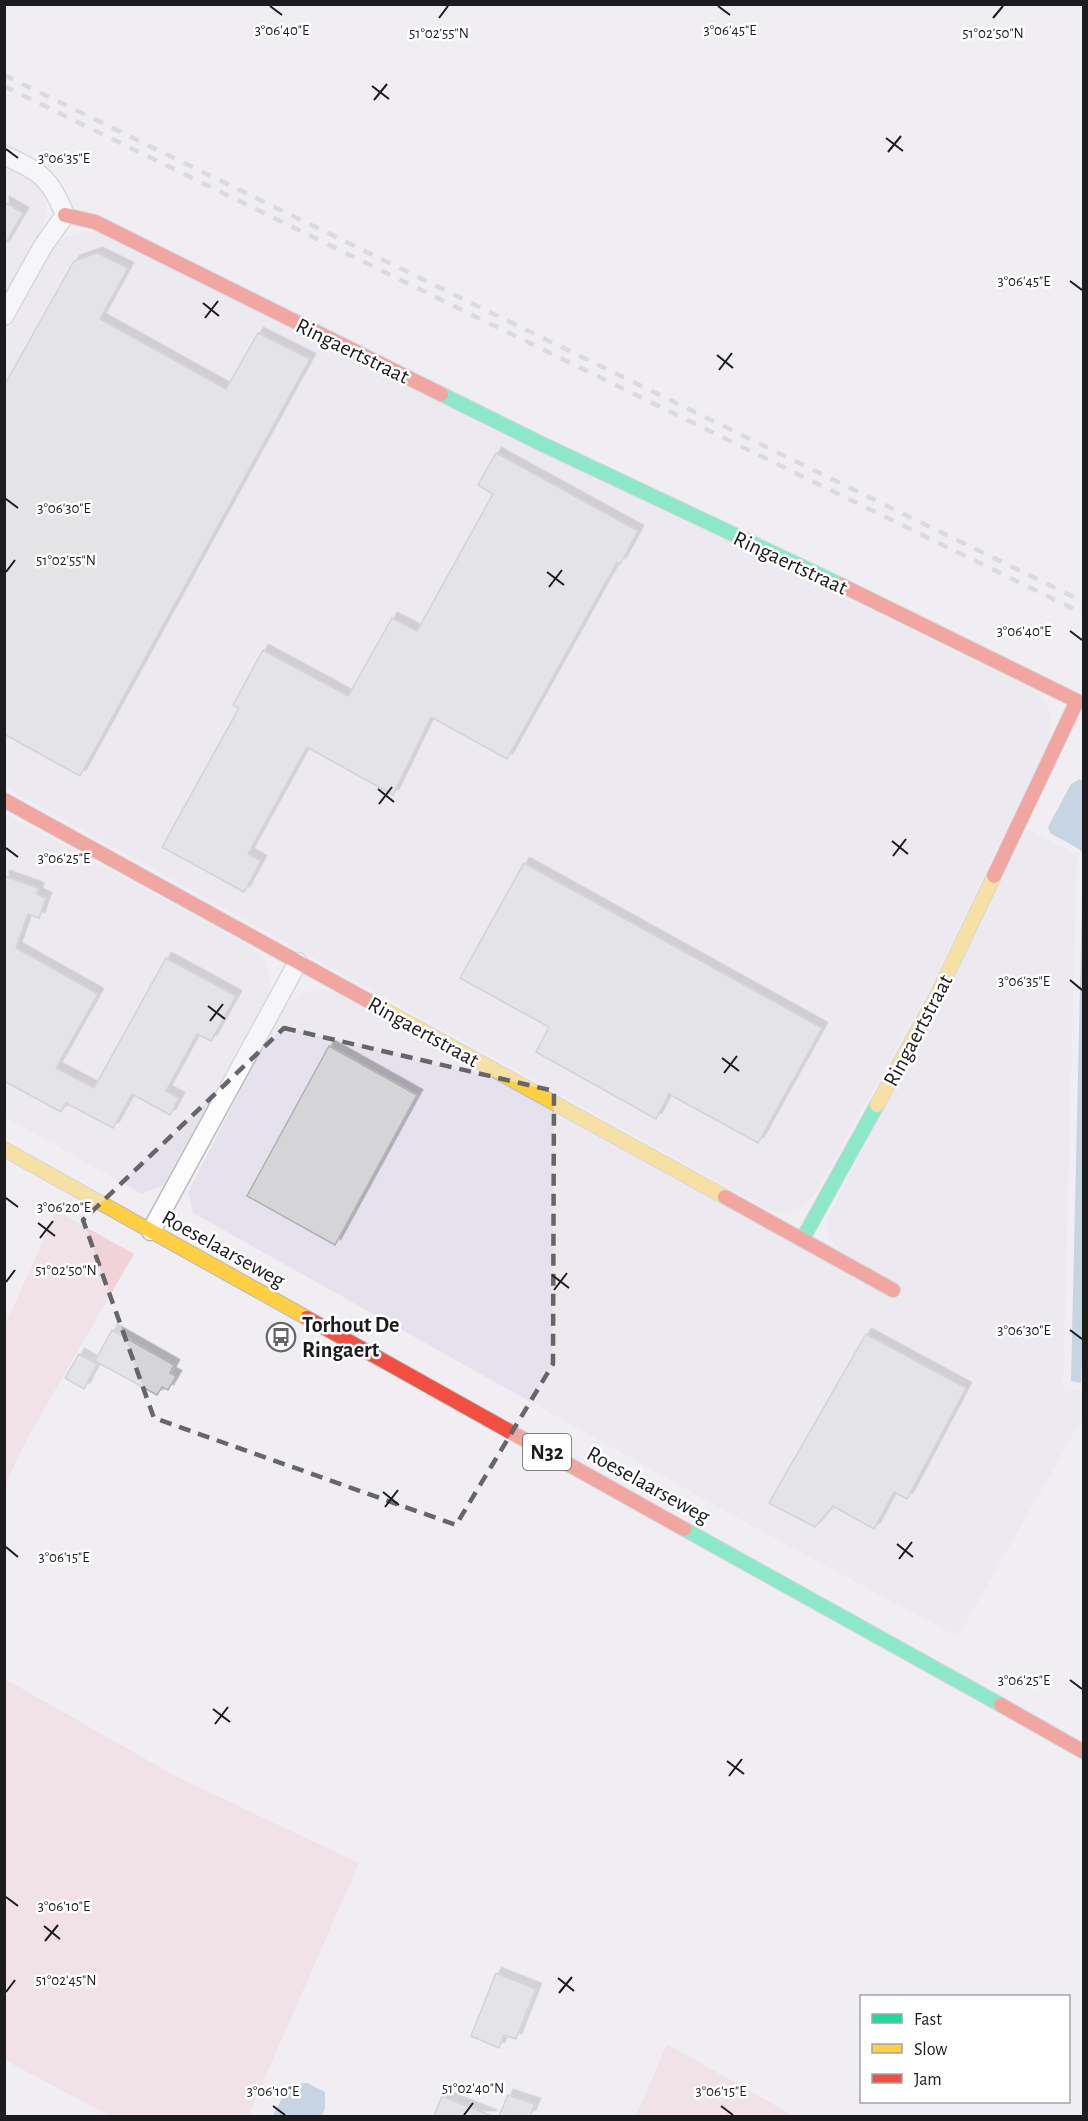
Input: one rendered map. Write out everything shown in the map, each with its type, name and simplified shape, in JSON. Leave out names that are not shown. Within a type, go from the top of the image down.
[{"type":"street","points":[[4,155],[45,177],[56,193],[64,215],[43,246],[4,316]]},
{"type":"street","name":"Ringaertstraat","points":[[64,215],[95,222],[542,444],[847,588],[1077,701],[937,995],[802,1240]]},
{"type":"street","name":"Ringaertstraat","points":[[4,800],[893,1290]]},
{"type":"street","points":[[151,1231],[298,962]]},
{"type":"street","name":"Roeselaarseweg","points":[[4,1149],[1083,1752]]},
{"type":"highlighted area","points":[[284,1028],[554,1091],[553,1364],[456,1525],[154,1418],[83,1220]]},
{"type":"shaded area","points":[[5,165],[24,174],[38,186],[46,204],[45,223],[5,296]]},
{"type":"shaded area","points":[[81,232],[100,233],[1030,688],[1045,701],[1052,719],[1049,741],[929,989],[816,1193],[802,1207],[786,1214],[767,1209],[5,787],[5,337],[52,251],[65,237]]},
{"type":"shaded area","points":[[5,813],[253,948],[264,959],[270,975],[269,992],[164,1185],[142,1194],[5,1117]]},
{"type":"shaded area","points":[[1027,829],[1077,854],[1063,1388],[1083,1392],[1083,1417],[958,1637],[761,1531],[193,1213],[188,1192],[284,1006],[299,994],[319,988],[337,993],[838,1249],[828,1236],[827,1219]]},
{"type":"shaded area","points":[[57,1211],[134,1254],[29,1435],[5,1485],[5,1325]]},
{"type":"shaded area","points":[[5,1679],[179,1778],[359,1863],[248,2116],[110,2116],[5,2060]]},
{"type":"shaded area","points":[[667,2044],[780,2108],[794,2116],[636,2116]]},
{"type":"water","points":[[1080,779],[1084,782],[1084,1307],[1081,1383],[1071,1381],[1083,854],[1079,849],[1050,833],[1048,827],[1071,784]]},
{"type":"water","points":[[307,2083],[325,2092],[325,2108],[322,2116],[273,2116],[289,2084]]},
{"type":"building","points":[[4,202],[23,213],[4,246]]},
{"type":"building","points":[[97,253],[128,268],[100,319],[226,389],[258,333],[310,359],[80,776],[4,734],[4,386],[74,261]]},
{"type":"building","points":[[496,453],[638,531],[620,564],[617,562],[507,759],[431,717],[393,795],[307,747],[248,854],[261,861],[244,892],[162,847],[239,708],[233,705],[263,650],[348,696],[392,618],[417,631],[493,494],[478,485]]},
{"type":"building","points":[[524,863],[822,1028],[758,1143],[669,1094],[656,1119],[536,1052],[549,1027],[460,978]]},
{"type":"building","points":[[4,876],[38,888],[37,894],[46,898],[39,918],[28,914],[16,948],[98,994],[56,1068],[94,1088],[166,958],[236,996],[211,1041],[197,1034],[166,1091],[179,1098],[170,1115],[132,1094],[113,1128],[66,1103],[61,1112],[4,1081]]},
{"type":"building","points":[[329,1046],[417,1095],[335,1245],[247,1196]]},
{"type":"building","points":[[112,1330],[174,1365],[170,1373],[176,1376],[168,1390],[162,1387],[157,1395],[95,1361]]},
{"type":"building","points":[[866,1334],[966,1388],[907,1499],[894,1492],[874,1529],[833,1506],[815,1527],[769,1503]]},
{"type":"building","points":[[79,1354],[97,1364],[84,1389],[65,1378]]},
{"type":"building","points":[[496,1973],[536,1989],[516,2039],[504,2035],[499,2048],[471,2036]]},
{"type":"building","points":[[508,2095],[535,2104],[530,2116],[499,2116]]},
{"type":"building","points":[[442,2096],[492,2116],[434,2116]]},
{"type":"railway","points":[[4,75],[1084,602]]},
{"type":"railway","points":[[4,86],[1084,614]]},
{"type":"traffic: fast","points":[[441,394],[841,585]]},
{"type":"traffic: fast","points":[[802,1240],[877,1105]]},
{"type":"traffic: fast","points":[[684,1529],[1001,1705]]},
{"type":"traffic: slow","points":[[877,1105],[937,995],[994,876]]},
{"type":"traffic: slow","points":[[376,1005],[725,1197]]},
{"type":"traffic: slow","points":[[4,1149],[307,1318]]},
{"type":"traffic: jam","points":[[65,215],[95,222],[441,394]]},
{"type":"traffic: jam","points":[[841,585],[1077,701],[994,876]]},
{"type":"traffic: jam","points":[[4,800],[376,1005]]},
{"type":"traffic: jam","points":[[725,1197],[893,1290]]},
{"type":"traffic: jam","points":[[307,1318],[684,1529]]},
{"type":"traffic: jam","points":[[1001,1705],[1084,1752]]},
{"type":"place","name":"Torhout De Ringaert","points":[[281,1337]]}]
